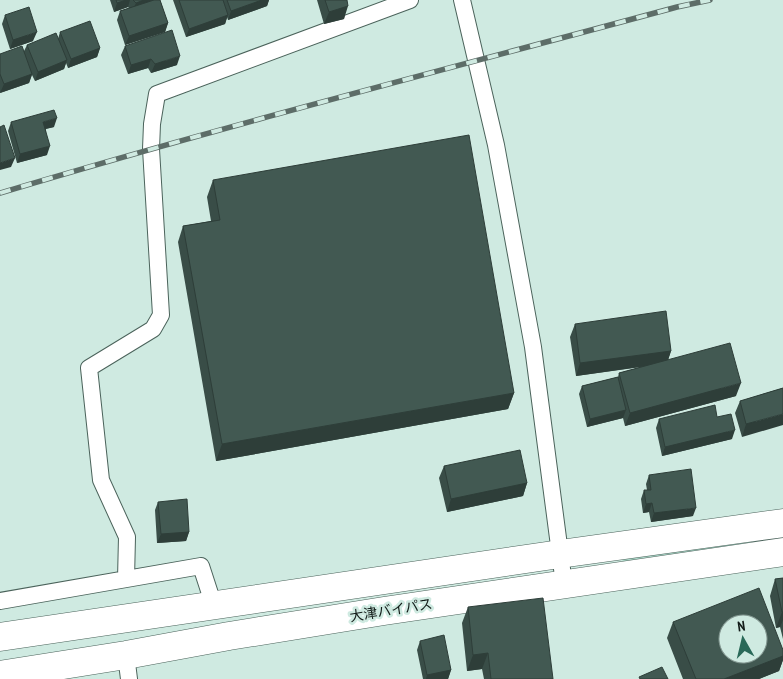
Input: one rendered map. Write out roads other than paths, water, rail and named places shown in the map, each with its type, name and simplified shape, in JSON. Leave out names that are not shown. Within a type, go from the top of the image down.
[{"type":"highway","points":[[0,637],[783,523]]},
{"type":"highway","name":"大津バイパス","points":[[0,675],[127,667],[229,636],[783,552]]},
{"type":"highway","points":[[0,621],[82,610],[118,620]]},
{"type":"street","points":[[126,579],[127,537],[100,480],[88,368],[153,329],[161,315],[150,149],[157,94],[410,0]]},
{"type":"street","points":[[462,0],[496,145],[533,347],[564,584]]},
{"type":"street","points":[[0,601],[201,566],[214,606]]},
{"type":"railway","points":[[0,193],[168,144],[677,7],[710,0]]}]
